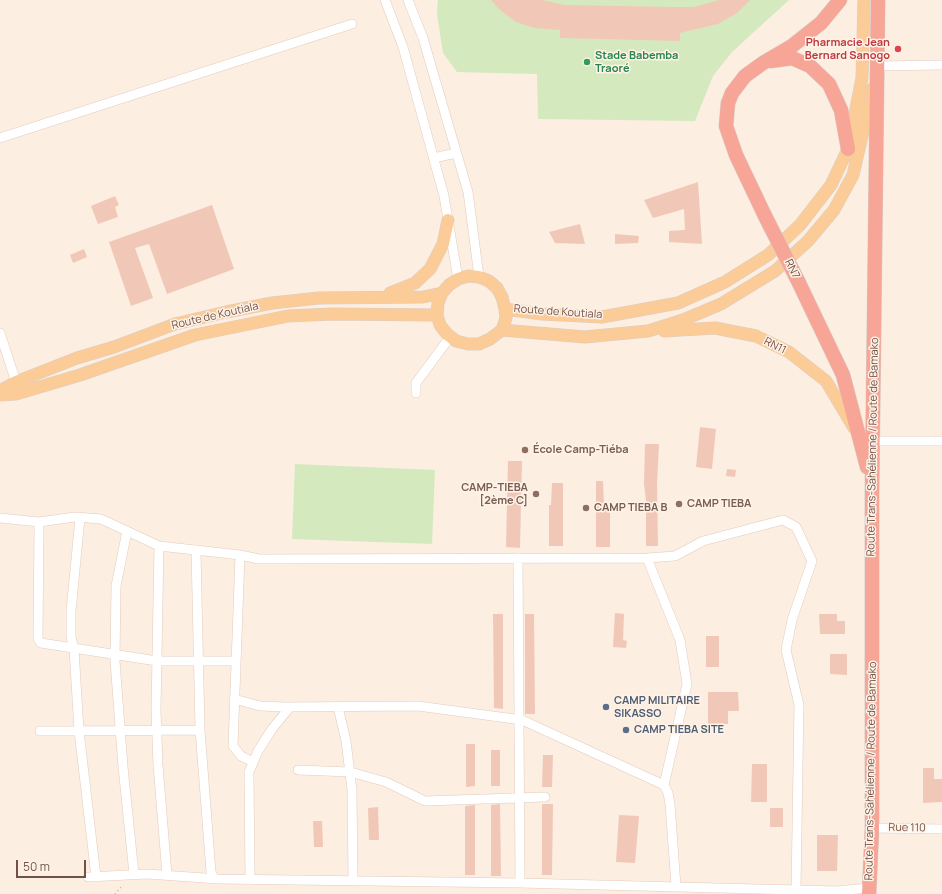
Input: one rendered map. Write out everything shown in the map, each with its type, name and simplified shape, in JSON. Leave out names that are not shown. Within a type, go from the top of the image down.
[{"type":"highway","name":"RN7","points":[[840,0],[821,23],[792,46],[763,63],[745,76],[732,92],[728,103],[726,126],[736,154],[765,216],[843,375],[867,440],[872,490]]},
{"type":"highway","name":"Route Trans-Sahélienne / Route de Bamako","points":[[867,440],[878,66],[878,0]]},
{"type":"highway","name":"RN7","points":[[763,63],[792,58],[810,66],[829,84],[841,110],[848,150]]},
{"type":"highway","name":"Route Trans-Sahélienne / Route de Bamako","points":[[869,891],[872,828],[872,490]]},
{"type":"main road","name":"Route de Koutiala","points":[[505,309],[542,314],[602,317],[678,303],[725,282],[768,255],[800,225],[831,186],[848,150],[862,78],[864,0]]},
{"type":"main road","name":"RN11","points":[[648,332],[721,304],[775,271],[808,241],[834,210],[853,176],[878,66]]},
{"type":"main road","points":[[351,297],[394,292],[415,283],[430,269],[440,253],[446,234],[448,220]]},
{"type":"main road","points":[[479,277],[468,276],[458,279],[449,285],[442,293],[438,303],[437,315],[440,325],[450,337],[456,341],[468,344],[479,344],[490,339],[502,330]]},
{"type":"main road","name":"Route de Koutiala","points":[[479,277],[489,281],[497,288],[502,297],[506,318],[502,330]]},
{"type":"main road","name":"Route de Koutiala","points":[[0,391],[16,382],[77,358],[114,347],[175,324],[272,303],[351,297],[423,296],[442,293]]},
{"type":"main road","name":"Route de Koutiala","points":[[0,395],[16,394],[80,375],[195,335],[281,317],[332,314],[437,315]]},
{"type":"main road","name":"RN11","points":[[502,330],[585,337],[715,328],[756,336],[789,352],[826,381],[867,440]]},
{"type":"street","points":[[385,0],[403,47],[444,196],[458,279]]},
{"type":"street","points":[[408,0],[423,38],[468,192],[479,277]]},
{"type":"street","points":[[0,138],[352,24]]},
{"type":"street","points":[[878,66],[942,65]]},
{"type":"street","points":[[434,158],[456,153]]},
{"type":"street","points":[[0,333],[16,382]]},
{"type":"street","points":[[416,393],[416,383],[450,337]]},
{"type":"street","points":[[867,440],[942,441]]},
{"type":"street","points":[[0,518],[39,522],[80,518],[101,519],[159,546],[240,555],[259,559],[647,558],[675,556],[703,540],[783,520],[796,527],[812,561],[792,620],[786,650],[799,705],[796,889]]},
{"type":"street","points":[[80,518],[70,637],[74,649],[79,731],[92,877],[134,874],[250,880],[353,880],[676,886],[796,889],[814,892],[869,891]]},
{"type":"street","points":[[39,522],[38,639],[41,643],[115,656],[157,661],[235,661]]},
{"type":"street","points":[[127,530],[116,586],[115,656],[120,730],[134,874]]},
{"type":"street","points":[[159,546],[157,730],[158,765],[167,875]]},
{"type":"street","points":[[196,550],[200,730],[211,872],[214,878]]},
{"type":"street","points":[[240,555],[233,746],[241,756],[253,762]]},
{"type":"street","points":[[518,558],[520,883]]},
{"type":"street","points":[[647,558],[680,640],[687,684],[664,785]]},
{"type":"street","points":[[234,699],[260,706],[418,706],[519,719],[664,785],[668,793],[670,804],[676,886]]},
{"type":"street","points":[[250,880],[249,772],[258,751],[272,729],[290,707]]},
{"type":"street","points":[[338,707],[346,741],[352,790],[353,880]]},
{"type":"street","points":[[40,731],[200,730]]},
{"type":"street","points":[[298,770],[350,772],[386,782],[425,801],[545,797]]},
{"type":"street","name":"Rue 110","points":[[872,828],[942,829]]},
{"type":"green space","name":"Stade Babemba Traoré","points":[[438,0],[789,0],[732,52],[713,76],[695,121],[538,119],[537,74],[457,72],[443,53],[437,14]]},
{"type":"green space","points":[[295,464],[435,470],[432,544],[292,539]]},
{"type":"building","points":[[491,0],[542,0],[565,5],[694,7],[719,0],[750,0],[737,13],[718,24],[680,33],[680,41],[560,38],[560,30],[534,28],[516,22],[500,10]]},
{"type":"building","points":[[698,182],[702,244],[669,242],[669,231],[685,230],[684,209],[653,218],[644,200]]},
{"type":"building","points":[[115,196],[119,205],[115,207],[118,217],[98,224],[91,206]]},
{"type":"building","points":[[212,205],[234,269],[167,294],[149,244],[135,248],[153,298],[131,306],[109,242]]},
{"type":"building","points":[[580,224],[585,244],[555,243],[549,232]]},
{"type":"building","points":[[615,234],[639,236],[638,243],[615,244]]},
{"type":"building","points":[[84,249],[87,257],[73,263],[70,255]]},
{"type":"building","points":[[700,427],[716,429],[712,469],[696,467]]},
{"type":"building","points":[[645,444],[659,444],[657,484],[658,546],[646,546],[646,501],[644,484]]},
{"type":"building","points":[[508,461],[522,461],[520,548],[506,547]]},
{"type":"building","points":[[727,469],[736,470],[735,477],[726,476]]},
{"type":"building","points":[[596,481],[603,481],[604,506],[610,506],[610,547],[596,547]]},
{"type":"building","points":[[552,483],[563,483],[563,546],[549,546],[549,505],[551,505]]},
{"type":"building","points":[[615,613],[624,614],[623,640],[627,641],[626,648],[613,647]]},
{"type":"building","points":[[493,614],[503,614],[503,709],[494,708]]},
{"type":"building","points":[[525,614],[534,614],[535,714],[525,714]]},
{"type":"building","points":[[819,614],[837,614],[837,621],[845,621],[845,634],[820,634]]},
{"type":"building","points":[[706,636],[719,636],[719,667],[706,667]]},
{"type":"building","points":[[830,654],[847,654],[847,675],[830,674]]},
{"type":"building","points":[[708,692],[738,692],[739,711],[728,711],[728,724],[708,724]]},
{"type":"building","points":[[466,744],[475,744],[475,786],[466,787]]},
{"type":"building","points":[[491,750],[500,750],[500,786],[491,786]]},
{"type":"building","points":[[543,755],[553,755],[552,787],[542,787]]},
{"type":"building","points":[[752,764],[767,764],[767,802],[751,802]]},
{"type":"building","points":[[923,768],[934,768],[934,779],[942,779],[942,802],[923,803]]},
{"type":"building","points":[[500,804],[501,876],[491,876],[491,805]]},
{"type":"building","points":[[542,804],[553,804],[552,875],[542,875]]},
{"type":"building","points":[[475,805],[475,875],[465,875],[465,806]]},
{"type":"building","points":[[378,807],[379,840],[369,840],[368,808]]},
{"type":"building","points":[[770,808],[783,808],[783,827],[770,827]]},
{"type":"building","points":[[619,815],[639,816],[635,863],[616,862]]},
{"type":"building","points":[[313,821],[322,821],[323,847],[314,847]]},
{"type":"building","points":[[817,835],[838,835],[837,871],[817,871]]},
{"type":"place","name":"Pharmacie Jean Bernard Sanogo","points":[[898,49]]},
{"type":"place","name":"Stade Babemba Traoré","points":[[587,62]]},
{"type":"place","name":"École Camp-Tiéba","points":[[525,450]]},
{"type":"place","name":"CAMP-TIEBA [2ème C]","points":[[536,494]]},
{"type":"place","name":"CAMP TIEBA","points":[[679,504]]},
{"type":"place","name":"CAMP TIEBA B","points":[[586,508]]},
{"type":"place","name":"CAMP MILITAIRE SIKASSO","points":[[606,707]]},
{"type":"place","name":"CAMP TIEBA SITE","points":[[626,730]]}]
